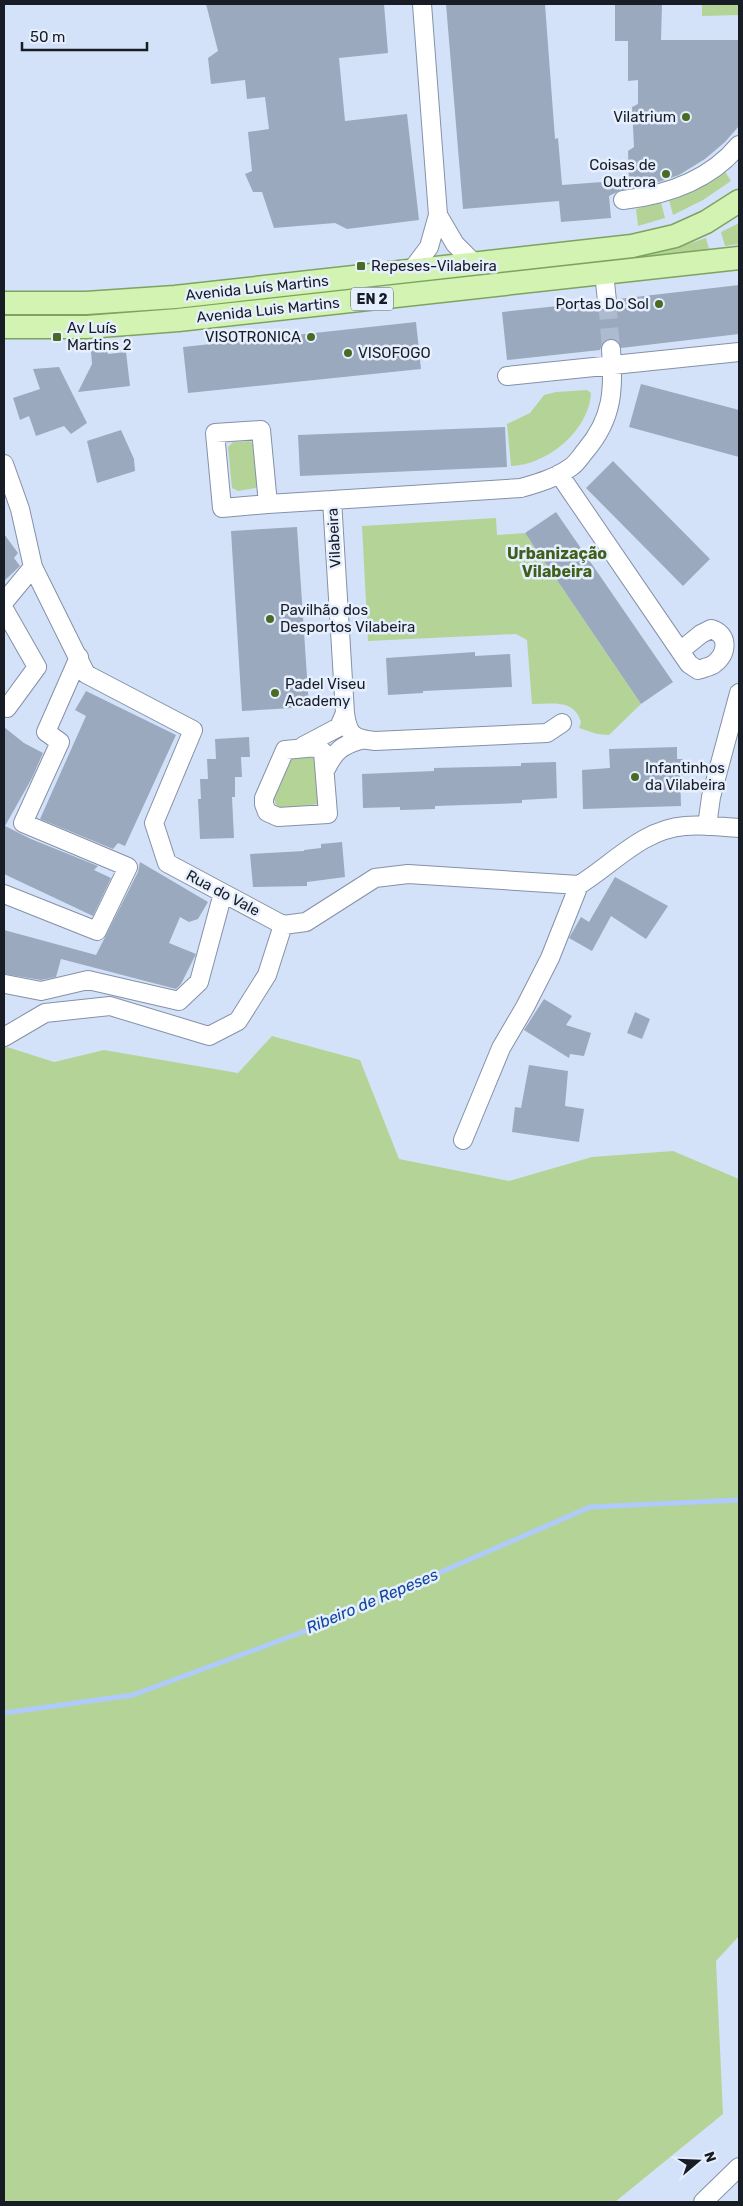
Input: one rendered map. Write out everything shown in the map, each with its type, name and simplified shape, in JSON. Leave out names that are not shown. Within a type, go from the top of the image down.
[{"type":"main road","name":"Avenida Luís Martins","points":[[4,304],[86,303],[175,297],[641,244],[675,236],[706,222],[739,201]]},
{"type":"main road","name":"Avenida Luis Martins","points":[[6,328],[87,327],[178,320],[739,258]]},
{"type":"street","points":[[411,271],[429,247],[438,215],[422,4]]},
{"type":"street","points":[[624,200],[662,194],[686,185],[720,163],[739,146]]},
{"type":"street","points":[[438,215],[455,244],[474,264]]},
{"type":"street","points":[[604,273],[607,300]]},
{"type":"street","points":[[507,376],[612,357],[739,352]]},
{"type":"street","name":"Vilabeira","points":[[360,740],[351,734],[345,713],[332,500],[521,488],[559,474],[572,467],[594,441],[609,412],[614,386],[612,357]]},
{"type":"street","points":[[268,504],[261,430],[215,433],[222,508],[332,500]]},
{"type":"street","name":"Rua do Vale","points":[[4,464],[20,509],[33,567],[86,674],[193,730],[154,823],[167,863],[283,925]]},
{"type":"street","points":[[559,474],[680,651]]},
{"type":"street","points":[[4,602],[33,567]]},
{"type":"street","points":[[4,609],[8,632],[37,667],[8,708]]},
{"type":"street","points":[[4,894],[97,931],[128,866],[23,823],[60,742],[46,732],[79,657]]},
{"type":"street","points":[[707,826],[711,797],[739,693]]},
{"type":"street","points":[[296,749],[326,736],[339,727],[345,713]]},
{"type":"street","points":[[326,768],[337,750],[347,743],[360,740],[375,741],[547,733],[562,723]]},
{"type":"street","points":[[317,747],[323,752],[326,768],[328,814],[272,816],[264,804],[264,798],[285,750],[317,747]]},
{"type":"street","points":[[4,1037],[44,1013],[110,1006],[209,1036],[238,1021],[267,975],[283,925],[306,922],[375,878],[408,874],[579,885],[600,872],[639,841],[660,830],[684,826],[739,828]]},
{"type":"street","points":[[463,1140],[501,1048],[550,958],[579,885]]},
{"type":"street","points":[[5,984],[41,991],[88,980],[179,1001],[199,982],[223,893]]},
{"type":"street","points":[[703,2202],[739,2167]]},
{"type":"green space","points":[[702,4],[739,4],[739,15],[702,16]]},
{"type":"green space","points":[[724,170],[731,181],[703,200],[673,215],[669,200],[699,187]]},
{"type":"green space","points":[[661,202],[665,218],[638,226],[636,209]]},
{"type":"green space","points":[[739,223],[739,244],[725,246],[721,232]]},
{"type":"green space","points":[[706,238],[709,249],[680,254],[395,286],[395,281],[678,247]]},
{"type":"green space","points":[[378,283],[379,288],[169,311],[97,317],[4,317],[4,312]]},
{"type":"green space","points":[[587,390],[591,393],[583,420],[564,443],[538,460],[511,466],[507,424],[530,413],[544,395],[556,392]]},
{"type":"green space","points":[[250,441],[254,445],[258,484],[256,488],[238,491],[232,488],[228,447],[233,442]]},
{"type":"green space","points":[[496,518],[497,535],[525,533],[641,704],[609,735],[597,734],[579,728],[581,722],[578,715],[568,706],[562,704],[532,704],[527,640],[516,634],[368,641],[362,526]]},
{"type":"green space","points":[[314,751],[319,804],[277,807],[274,799],[292,757]]},
{"type":"green space","points":[[272,1036],[360,1060],[399,1159],[509,1181],[592,1157],[673,1151],[739,1179],[739,1936],[716,1961],[723,2114],[615,2202],[4,2202],[4,1046],[54,1062],[104,1050],[238,1073]]},
{"type":"building","points":[[206,4],[384,4],[388,53],[339,58],[345,121],[407,114],[419,220],[347,229],[335,223],[274,228],[262,192],[253,192],[245,174],[252,171],[248,132],[269,129],[265,97],[247,99],[245,80],[211,84],[208,58],[218,51]]},
{"type":"building","points":[[446,4],[545,4],[555,139],[558,138],[562,185],[629,180],[628,151],[634,147],[632,107],[638,104],[638,80],[628,81],[628,41],[615,41],[615,4],[662,4],[661,40],[739,40],[739,126],[725,142],[705,159],[679,175],[653,184],[621,190],[609,196],[611,218],[561,222],[559,201],[463,209]]},
{"type":"building","points":[[739,285],[739,334],[621,348],[616,340],[610,338],[602,344],[600,350],[507,360],[502,312],[596,302],[602,310],[609,311],[616,306],[618,299]]},
{"type":"building","name":"VISOFOGO","points":[[416,322],[421,369],[188,393],[183,347]]},
{"type":"building","points":[[106,349],[108,354],[126,352],[130,386],[78,392],[92,364],[91,351]]},
{"type":"building","points":[[59,367],[87,423],[71,434],[64,426],[36,436],[29,416],[20,420],[13,398],[40,389],[33,369]]},
{"type":"building","points":[[641,384],[739,410],[739,457],[629,427]]},
{"type":"building","points":[[505,427],[507,467],[300,476],[298,435]]},
{"type":"building","points":[[121,430],[134,459],[135,471],[97,483],[87,441]]},
{"type":"building","points":[[613,461],[710,559],[683,586],[586,488]]},
{"type":"building","points":[[556,512],[673,682],[641,704],[525,533]]},
{"type":"building","name":"Pavilhão dos Desportos Vilabeira","points":[[297,527],[309,707],[242,711],[231,531]]},
{"type":"building","points":[[4,534],[18,553],[14,558],[20,566],[4,581]]},
{"type":"building","points":[[475,652],[475,656],[510,654],[512,687],[423,691],[423,693],[388,695],[386,658]]},
{"type":"building","points":[[86,691],[176,735],[125,846],[118,843],[113,849],[40,819],[86,716],[75,710]]},
{"type":"building","points":[[4,727],[24,743],[43,753],[32,778],[5,826],[31,839],[98,866],[94,870],[111,878],[93,916],[4,874]]},
{"type":"building","points":[[249,737],[250,757],[241,757],[242,777],[235,777],[235,797],[232,797],[234,838],[200,839],[198,799],[201,799],[200,779],[208,779],[207,759],[216,759],[215,739]]},
{"type":"building","points":[[677,747],[677,759],[683,759],[684,775],[680,775],[681,806],[583,809],[582,770],[610,768],[609,749]]},
{"type":"building","points":[[556,762],[557,798],[522,800],[522,803],[435,806],[435,809],[400,810],[400,807],[363,808],[362,774],[434,771],[434,768],[521,766],[521,763]]},
{"type":"building","points":[[342,842],[345,877],[307,882],[307,886],[253,887],[250,854],[304,851],[321,848],[321,844]]},
{"type":"building","points":[[140,862],[208,902],[198,919],[189,922],[180,917],[169,943],[196,954],[181,984],[176,989],[61,959],[56,977],[41,980],[4,974],[4,930],[96,955],[138,872]]},
{"type":"building","points":[[615,877],[668,906],[646,939],[611,916],[592,951],[569,938],[581,917],[589,922]]},
{"type":"building","points":[[544,999],[572,1016],[566,1025],[591,1033],[584,1056],[570,1054],[569,1058],[524,1030]]},
{"type":"building","points":[[635,1012],[650,1019],[642,1039],[627,1033]]},
{"type":"building","points":[[529,1065],[568,1071],[565,1106],[584,1109],[579,1142],[512,1132],[515,1107],[521,1108]]},
{"type":"waterway","name":"Ribeiro de Repeses","points":[[4,1713],[133,1695],[308,1630],[590,1507],[739,1500]]},
{"type":"tunnel","points":[[607,301],[611,349]]},
{"type":"place","name":"Vilatrium","points":[[686,117]]},
{"type":"place","name":"Coisas de Outrora","points":[[666,174]]},
{"type":"place","name":"Repeses-Vilabeira","points":[[361,266]]},
{"type":"place","name":"Portas Do Sol","points":[[659,304]]},
{"type":"place","name":"Av Luís Martins 2","points":[[57,337]]},
{"type":"place","name":"VISOTRONICA","points":[[311,337]]},
{"type":"place","name":"VISOFOGO","points":[[348,353]]},
{"type":"place","name":"Pavilhão dos Desportos Vilabeira","points":[[270,619]]},
{"type":"place","name":"Padel Viseu Academy","points":[[275,693]]},
{"type":"place","name":"Infantinhos da Vilabeira","points":[[635,777]]},
{"type":"district","name":"Urbanização Vilabeira","points":[[557,562]]}]
